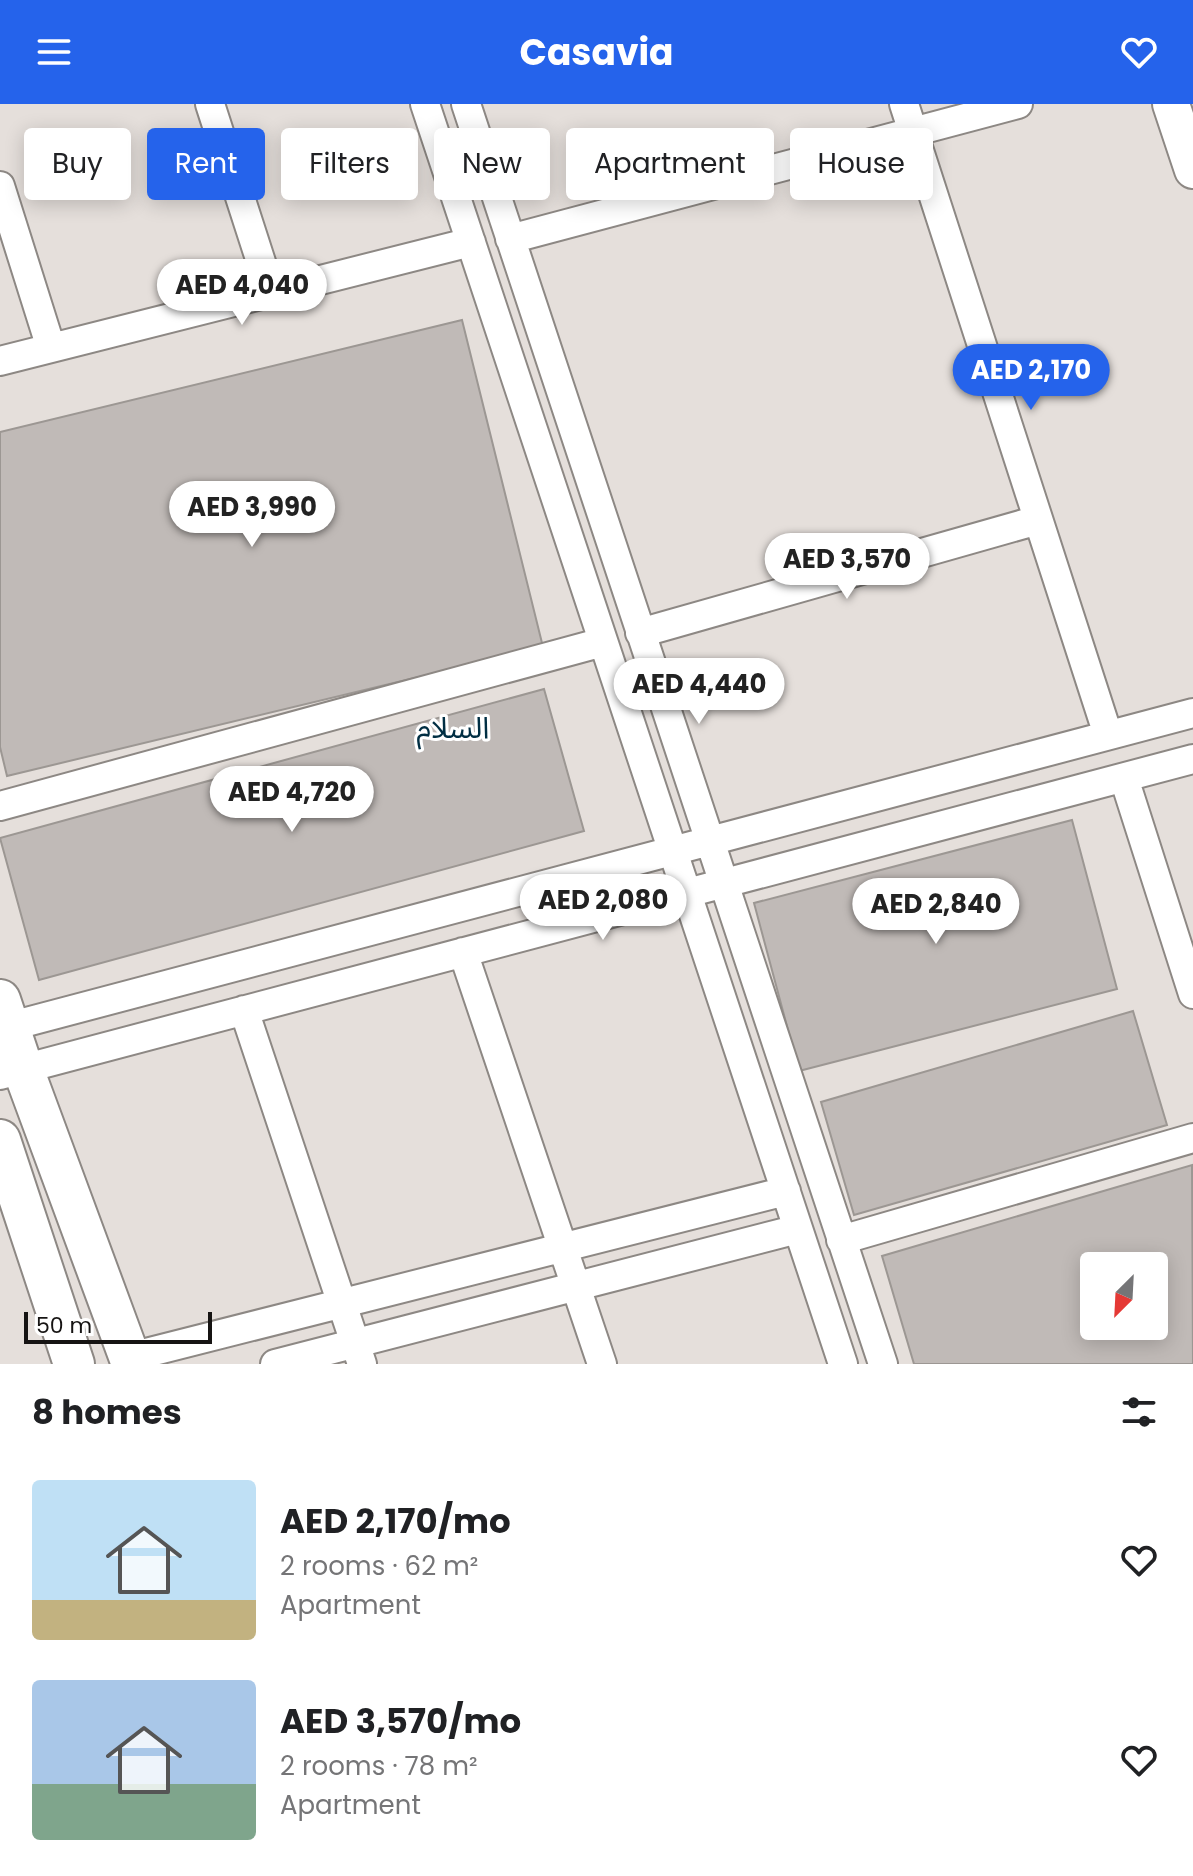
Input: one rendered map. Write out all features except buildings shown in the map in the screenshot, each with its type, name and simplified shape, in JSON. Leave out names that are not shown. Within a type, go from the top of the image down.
[{"type":"main road","points":[[3,1019],[11,1072],[131,1360]]},
{"type":"main road","points":[[0,1140],[74,1364]]},
{"type":"street","points":[[210,104],[271,293]]},
{"type":"street","points":[[425,104],[843,1364]]},
{"type":"street","points":[[466,104],[883,1364]]},
{"type":"street","points":[[904,104],[912,128]]},
{"type":"street","points":[[928,128],[1018,104]]},
{"type":"street","points":[[1171,104],[1193,170]]},
{"type":"street","points":[[510,239],[790,165]]},
{"type":"street","points":[[0,186],[51,348]]},
{"type":"street","points":[[933,194],[1108,735]]},
{"type":"street","points":[[0,361],[471,242]]},
{"type":"street","points":[[640,633],[1038,520]]},
{"type":"street","points":[[0,806],[603,642]]},
{"type":"street","points":[[3,1019],[673,851],[1193,713]]},
{"type":"street","points":[[11,1072],[1193,759]]},
{"type":"street","points":[[1124,778],[1193,994]]},
{"type":"street","points":[[463,952],[602,1364]]},
{"type":"street","points":[[244,1010],[358,1354]]},
{"type":"street","points":[[841,1240],[1193,1138]]},
{"type":"street","points":[[131,1360],[341,1303],[786,1191]]},
{"type":"street","points":[[275,1364],[358,1354],[576,1287],[798,1229]]},
{"type":"district","name":"السلام","points":[[453,728]]}]
